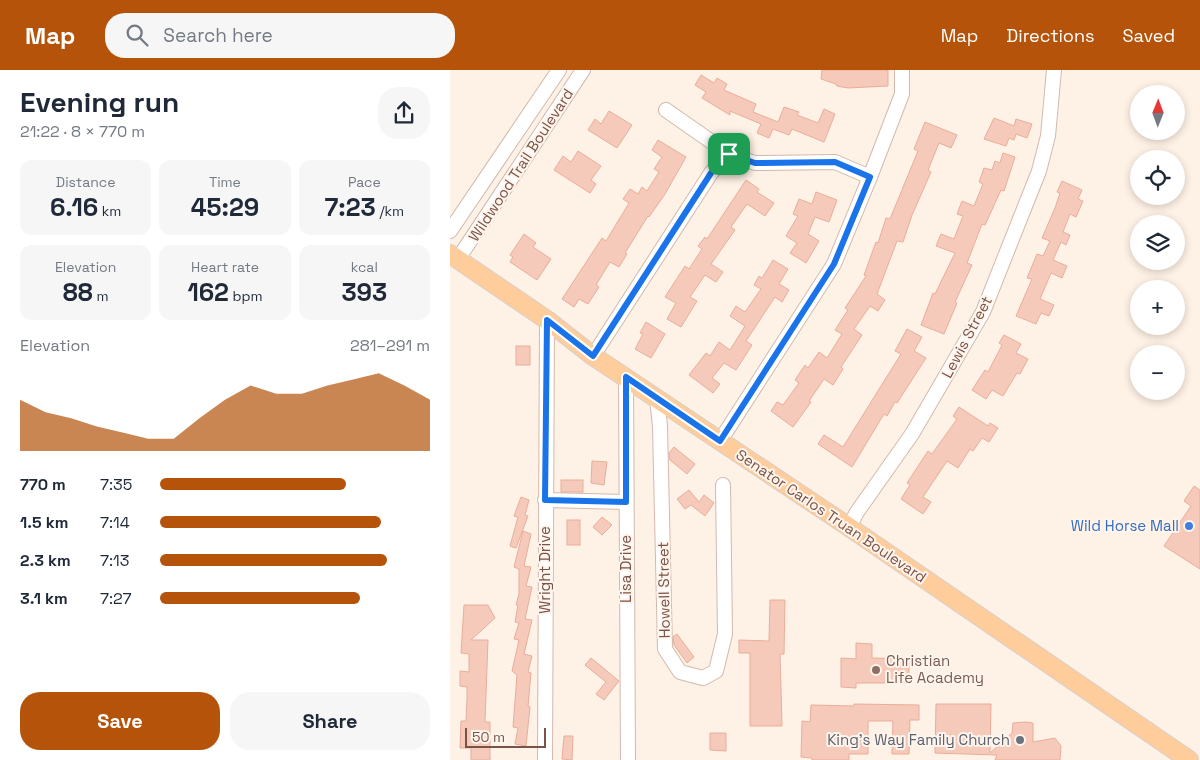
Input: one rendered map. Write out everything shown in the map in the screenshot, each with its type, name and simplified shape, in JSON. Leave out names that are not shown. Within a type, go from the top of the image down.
[{"type":"main road","name":"Senator Carlos Truan Boulevard","points":[[454,257],[547,320],[593,356],[849,527],[1189,760]]},
{"type":"street","name":"Wildwood Trail Boulevard","points":[[450,231],[559,70]]},
{"type":"street","name":"Wildwood Trail Boulevard","points":[[454,257],[583,70]]},
{"type":"street","points":[[720,441],[834,264],[902,94],[902,70]]},
{"type":"street","name":"Lewis Street","points":[[849,527],[857,512],[912,434],[983,312],[1039,171],[1048,136],[1054,70]]},
{"type":"street","points":[[534,107],[551,119]]},
{"type":"street","points":[[666,110],[729,154],[755,163],[835,162],[870,177]]},
{"type":"street","points":[[593,356],[711,173],[729,154]]},
{"type":"street","name":"Wright Drive","points":[[545,760],[547,320]]},
{"type":"street","name":"Lisa Drive","points":[[626,377],[628,760]]},
{"type":"street","name":"Howell Street","points":[[657,399],[660,426],[665,648],[680,672],[703,678],[716,671],[725,634],[723,485]]},
{"type":"street","points":[[545,500],[626,502]]},
{"type":"building","points":[[822,70],[888,70],[888,86],[848,88],[837,86],[821,79]]},
{"type":"building","points":[[701,75],[714,83],[717,78],[727,84],[724,90],[756,104],[753,112],[778,122],[784,107],[799,112],[797,115],[818,123],[824,109],[835,114],[824,142],[792,129],[789,135],[773,129],[769,138],[757,133],[761,124],[730,111],[730,115],[702,98],[706,92],[695,85]]},
{"type":"building","points":[[609,111],[632,125],[617,148],[588,130],[595,119],[601,124]]},
{"type":"building","points":[[994,118],[1014,126],[1016,119],[1032,124],[1027,138],[1016,134],[1014,140],[1009,138],[1006,146],[984,139]]},
{"type":"building","points":[[925,122],[957,135],[951,148],[939,143],[928,170],[931,172],[912,215],[903,242],[897,241],[877,294],[885,300],[878,311],[870,306],[854,329],[862,335],[841,367],[843,369],[833,385],[824,379],[809,401],[811,402],[793,427],[771,411],[777,402],[783,405],[799,383],[795,380],[805,365],[808,368],[819,352],[827,358],[842,334],[835,330],[848,310],[845,308],[866,276],[864,275],[876,242],[878,243],[886,218],[890,219],[918,151],[914,149]]},
{"type":"building","points":[[658,140],[686,157],[665,194],[648,216],[625,253],[627,254],[619,267],[610,262],[596,285],[599,287],[588,304],[579,299],[574,307],[562,299],[602,238],[606,241],[629,203],[623,199],[630,189],[638,194],[642,187],[647,191],[659,172],[654,169],[662,157],[652,150]]},
{"type":"building","points":[[578,151],[601,166],[591,180],[596,184],[590,193],[554,170],[563,156],[571,162]]},
{"type":"building","points":[[1003,153],[1015,157],[1004,191],[1001,190],[985,225],[982,224],[967,263],[972,265],[955,302],[957,303],[944,334],[921,325],[933,293],[935,294],[955,253],[936,246],[941,234],[954,239],[963,216],[957,214],[962,201],[974,206],[983,184],[979,182],[984,168],[992,170],[995,161],[1000,163]]},
{"type":"building","points":[[746,180],[759,189],[757,192],[774,203],[765,216],[747,204],[731,227],[735,230],[711,264],[723,272],[716,282],[705,275],[690,297],[697,301],[681,327],[667,319],[676,303],[665,297],[685,266],[689,269],[702,249],[698,246],[705,237],[707,239]]},
{"type":"building","points":[[1062,181],[1082,190],[1078,199],[1083,201],[1076,217],[1070,214],[1063,232],[1070,235],[1066,245],[1061,242],[1053,260],[1067,266],[1062,278],[1051,273],[1040,299],[1054,305],[1049,316],[1041,313],[1036,324],[1016,316],[1032,279],[1027,278],[1037,254],[1043,256],[1050,241],[1042,238],[1055,208],[1060,193],[1057,192]]},
{"type":"building","points":[[816,192],[837,200],[829,222],[815,217],[808,234],[819,241],[806,263],[790,253],[797,243],[786,236],[798,216],[793,214],[799,199],[812,204]]},
{"type":"building","points":[[524,234],[536,243],[533,247],[551,259],[537,280],[510,262],[513,257],[510,255]]},
{"type":"building","points":[[773,260],[788,269],[779,284],[789,290],[782,302],[775,297],[746,341],[752,345],[736,370],[724,363],[712,378],[720,384],[713,393],[689,375],[706,353],[710,356],[719,342],[730,350],[745,326],[730,316],[736,306],[745,312],[761,289],[754,285],[759,276],[762,278]]},
{"type":"building","points":[[646,322],[665,334],[651,358],[635,349],[643,334],[640,333]]},
{"type":"building","points":[[907,329],[922,337],[914,351],[926,358],[897,403],[895,402],[887,416],[884,414],[852,467],[818,444],[824,435],[843,447],[901,354],[895,351]]},
{"type":"building","points":[[1004,335],[1021,344],[1016,353],[1028,359],[1020,374],[1017,373],[1003,396],[992,390],[986,399],[972,390],[985,370],[988,372],[1002,345],[999,343]]},
{"type":"building","points":[[516,346],[530,346],[530,365],[516,365]]},
{"type":"building","points":[[959,407],[988,426],[990,423],[998,428],[989,442],[982,438],[973,451],[970,449],[958,468],[947,461],[923,497],[931,502],[923,514],[901,499],[910,485],[907,483],[928,451],[932,454],[957,419],[953,416]]},
{"type":"building","points":[[674,447],[695,464],[687,474],[670,460],[669,453]]},
{"type":"building","points":[[592,461],[607,462],[604,485],[591,483]]},
{"type":"building","points":[[561,480],[583,480],[583,492],[561,492]]},
{"type":"building","name":"Wild Horse Mall","points":[[1194,486],[1200,490],[1200,569],[1164,546],[1191,506],[1184,501]]},
{"type":"building","points":[[689,490],[699,502],[704,495],[714,503],[705,516],[691,505],[685,509],[677,499]]},
{"type":"building","points":[[521,497],[529,500],[525,515],[528,516],[516,548],[510,546],[518,517],[514,516]]},
{"type":"building","points":[[602,517],[612,525],[602,535],[593,527]]},
{"type":"building","points":[[567,520],[580,520],[580,545],[567,545]]},
{"type":"building","points":[[523,531],[531,534],[524,566],[531,567],[526,586],[532,587],[525,619],[532,620],[524,654],[532,656],[528,672],[531,673],[526,746],[515,744],[518,728],[513,727],[517,675],[512,671],[519,640],[514,639],[519,623],[515,622],[519,594],[519,569],[514,567]]},
{"type":"building","points":[[770,600],[785,600],[784,654],[780,654],[782,726],[750,726],[750,653],[739,653],[739,640],[769,641]]},
{"type":"building","points":[[464,605],[488,605],[495,618],[471,640],[488,640],[485,722],[490,722],[490,760],[471,760],[471,748],[460,748],[461,721],[466,721],[467,687],[460,686],[460,671],[469,672],[469,654],[461,653]]},
{"type":"building","points":[[677,634],[694,657],[687,663],[674,645],[673,637]]},
{"type":"building","points":[[856,643],[872,644],[872,658],[909,659],[909,683],[856,683],[856,688],[841,687],[841,658],[856,659]]},
{"type":"building","points":[[591,658],[619,681],[604,700],[596,694],[606,682],[585,665]]},
{"type":"building","points":[[854,704],[919,705],[919,720],[910,720],[909,754],[892,754],[893,721],[868,721],[868,754],[849,754],[849,760],[812,760],[812,758],[801,757],[802,721],[810,722],[811,705],[854,706]]},
{"type":"building","points":[[936,704],[991,704],[990,753],[1012,733],[1013,723],[1026,722],[1033,723],[1033,742],[1055,738],[1061,746],[1060,760],[995,760],[997,755],[935,753]]},
{"type":"building","points":[[710,733],[726,733],[726,751],[710,750]]},
{"type":"building","points":[[564,736],[573,736],[572,760],[562,759]]},
{"type":"place","name":"Wild Horse Mall","points":[[1189,526]]},
{"type":"place","name":"Christian Life Academy","points":[[876,670]]},
{"type":"place","name":"King's Way Family Church","points":[[1020,740]]},
{"type":"route","points":[[729,154],[755,163],[835,162],[870,177],[834,264],[720,441],[626,377],[626,502],[545,500],[547,320],[593,356],[711,173],[729,154]]}]
